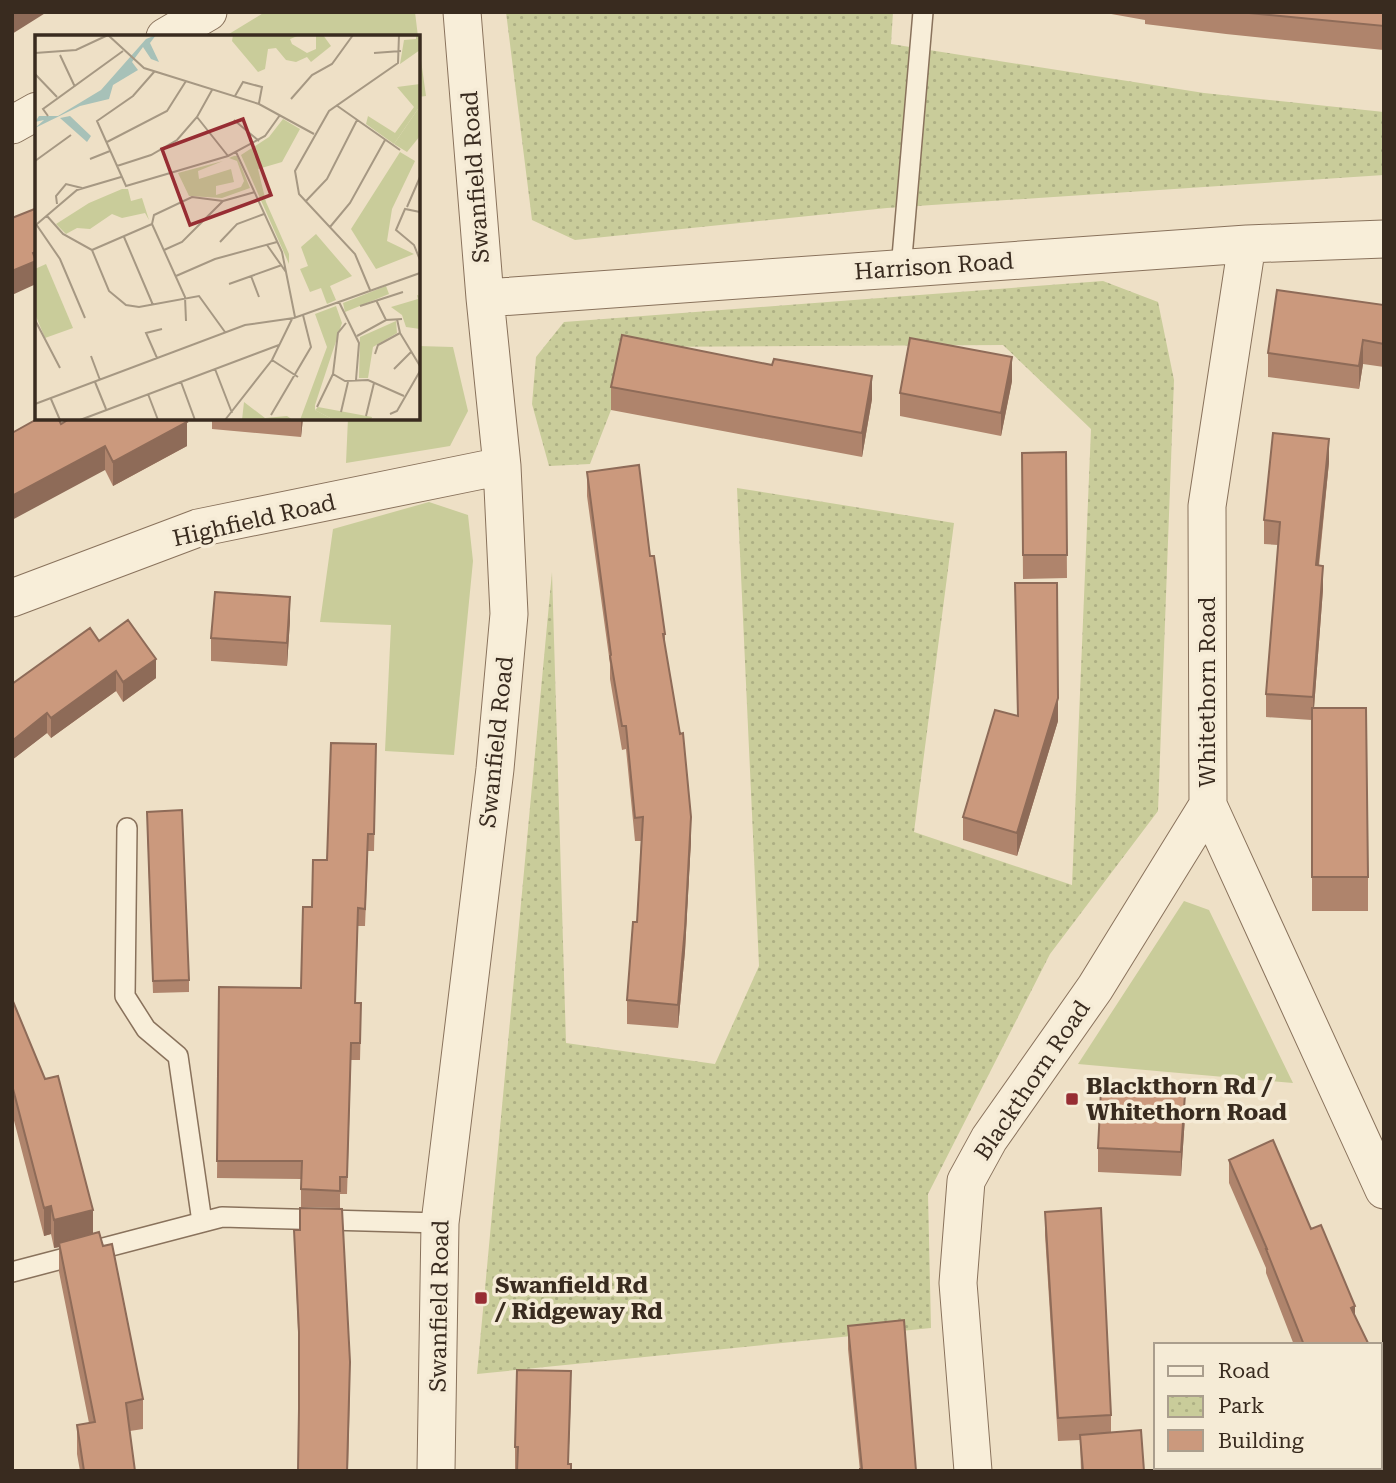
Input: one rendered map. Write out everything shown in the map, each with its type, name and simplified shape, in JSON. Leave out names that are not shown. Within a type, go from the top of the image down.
[{"type":"street","points":[[168,35],[208,12]]},
{"type":"street","name":"Swanfield Road","points":[[436,1471],[440,1223],[495,769],[509,614],[502,466],[485,298],[462,12]]},
{"type":"street","points":[[12,125],[35,112]]},
{"type":"street","name":"Harrison Road","points":[[485,298],[1247,244],[1384,239]]},
{"type":"street","name":"Whitethorn Road","points":[[1247,244],[1206,506],[1208,805],[1384,1190]]},
{"type":"street","name":"Highfield Road","points":[[12,598],[198,528],[502,466]]},
{"type":"street","name":"Blackthorn Road","points":[[973,1471],[958,1283],[965,1181],[989,1139],[1095,988],[1208,805]]},
{"type":"lane","points":[[901,269],[923,12]]},
{"type":"lane","points":[[127,828],[125,996],[146,1029],[178,1056],[202,1222]]},
{"type":"lane","points":[[12,1272],[222,1217],[440,1223]]},
{"type":"green space","points":[[265,12],[415,12],[418,35],[227,35]]},
{"type":"green space","points":[[506,12],[893,12],[891,44],[1204,93],[1384,112],[1384,175],[887,208],[575,240],[532,220]]},
{"type":"green space","points":[[420,53],[426,96],[420,97]]},
{"type":"green space","points":[[1103,281],[1158,302],[1174,380],[1158,811],[1050,954],[928,1194],[931,1328],[477,1374],[552,572],[566,1043],[715,1064],[759,966],[737,488],[954,523],[914,832],[1072,885],[1091,429],[1003,345],[628,347],[622,358],[611,410],[590,464],[549,466],[532,404],[536,357],[564,322]]},
{"type":"green space","points":[[420,346],[453,347],[468,411],[450,446],[346,463],[348,420],[420,420]]},
{"type":"green space","points":[[429,502],[468,515],[473,561],[454,755],[385,751],[391,625],[320,622],[333,529]]},
{"type":"green space","points":[[1184,901],[1209,910],[1293,1083],[1078,1064]]},
{"type":"building","points":[[1239,12],[1384,12],[1384,26]]},
{"type":"building","points":[[35,209],[35,261],[12,271],[12,218]]},
{"type":"building","points":[[1277,290],[1384,305],[1384,344],[1363,340],[1359,366],[1268,353]]},
{"type":"building","points":[[622,335],[772,365],[774,359],[872,376],[862,433],[611,387]]},
{"type":"building","points":[[910,338],[1012,357],[1001,413],[900,393]]},
{"type":"building","points":[[35,420],[59,420],[61,424],[68,420],[187,422],[113,462],[105,446],[12,496],[12,433]]},
{"type":"building","points":[[1273,433],[1329,439],[1316,565],[1323,566],[1313,697],[1266,694],[1280,522],[1264,520]]},
{"type":"building","points":[[1066,452],[1067,555],[1023,555],[1022,453]]},
{"type":"building","points":[[639,465],[650,556],[654,556],[663,634],[680,734],[683,733],[691,817],[678,1005],[627,1000],[633,922],[637,922],[643,817],[635,818],[626,726],[622,726],[610,656],[587,472]]},
{"type":"building","points":[[1015,583],[1057,583],[1058,698],[1017,833],[963,817],[995,710],[1018,716]]},
{"type":"building","points":[[215,592],[290,597],[287,643],[211,638]]},
{"type":"building","points":[[128,620],[156,659],[123,682],[116,671],[51,718],[47,713],[12,741],[12,684],[90,628],[99,641]]},
{"type":"building","points":[[1312,708],[1366,708],[1368,877],[1312,877]]},
{"type":"building","points":[[331,743],[376,744],[374,834],[368,834],[365,909],[358,908],[355,1003],[361,1003],[360,1043],[351,1043],[347,1177],[340,1177],[340,1191],[301,1189],[302,1161],[217,1161],[219,987],[301,988],[303,907],[312,907],[313,860],[327,860]]},
{"type":"building","points":[[182,810],[189,980],[153,981],[147,812]]},
{"type":"building","points":[[12,999],[45,1079],[58,1076],[93,1210],[54,1220],[51,1206],[44,1208],[12,1085]]},
{"type":"building","points":[[1101,1090],[1185,1094],[1181,1152],[1098,1148]]},
{"type":"building","points":[[1273,1140],[1311,1229],[1321,1225],[1355,1306],[1351,1308],[1368,1343],[1303,1343],[1229,1160]]},
{"type":"building","points":[[300,1208],[342,1209],[350,1362],[347,1471],[298,1471],[299,1332],[294,1230],[300,1230]]},
{"type":"building","points":[[1101,1208],[1111,1415],[1058,1418],[1045,1212]]},
{"type":"building","points":[[99,1232],[103,1246],[112,1244],[143,1399],[126,1403],[135,1471],[84,1471],[77,1425],[95,1422],[59,1243]]},
{"type":"building","points":[[904,1320],[916,1471],[860,1471],[862,1469],[848,1326]]},
{"type":"building","points":[[517,1370],[571,1371],[568,1464],[571,1464],[571,1471],[517,1471]]},
{"type":"building","points":[[1382,1373],[1384,1471],[1360,1471],[1382,1469]]},
{"type":"building","points":[[1141,1430],[1144,1471],[1083,1471],[1080,1435]]},
{"type":"place","name":"Blackthorn Rd / Whitethorn Road","points":[[1072,1099]]},
{"type":"place","name":"Swanfield Rd / Ridgeway Rd","points":[[481,1298]]}]
